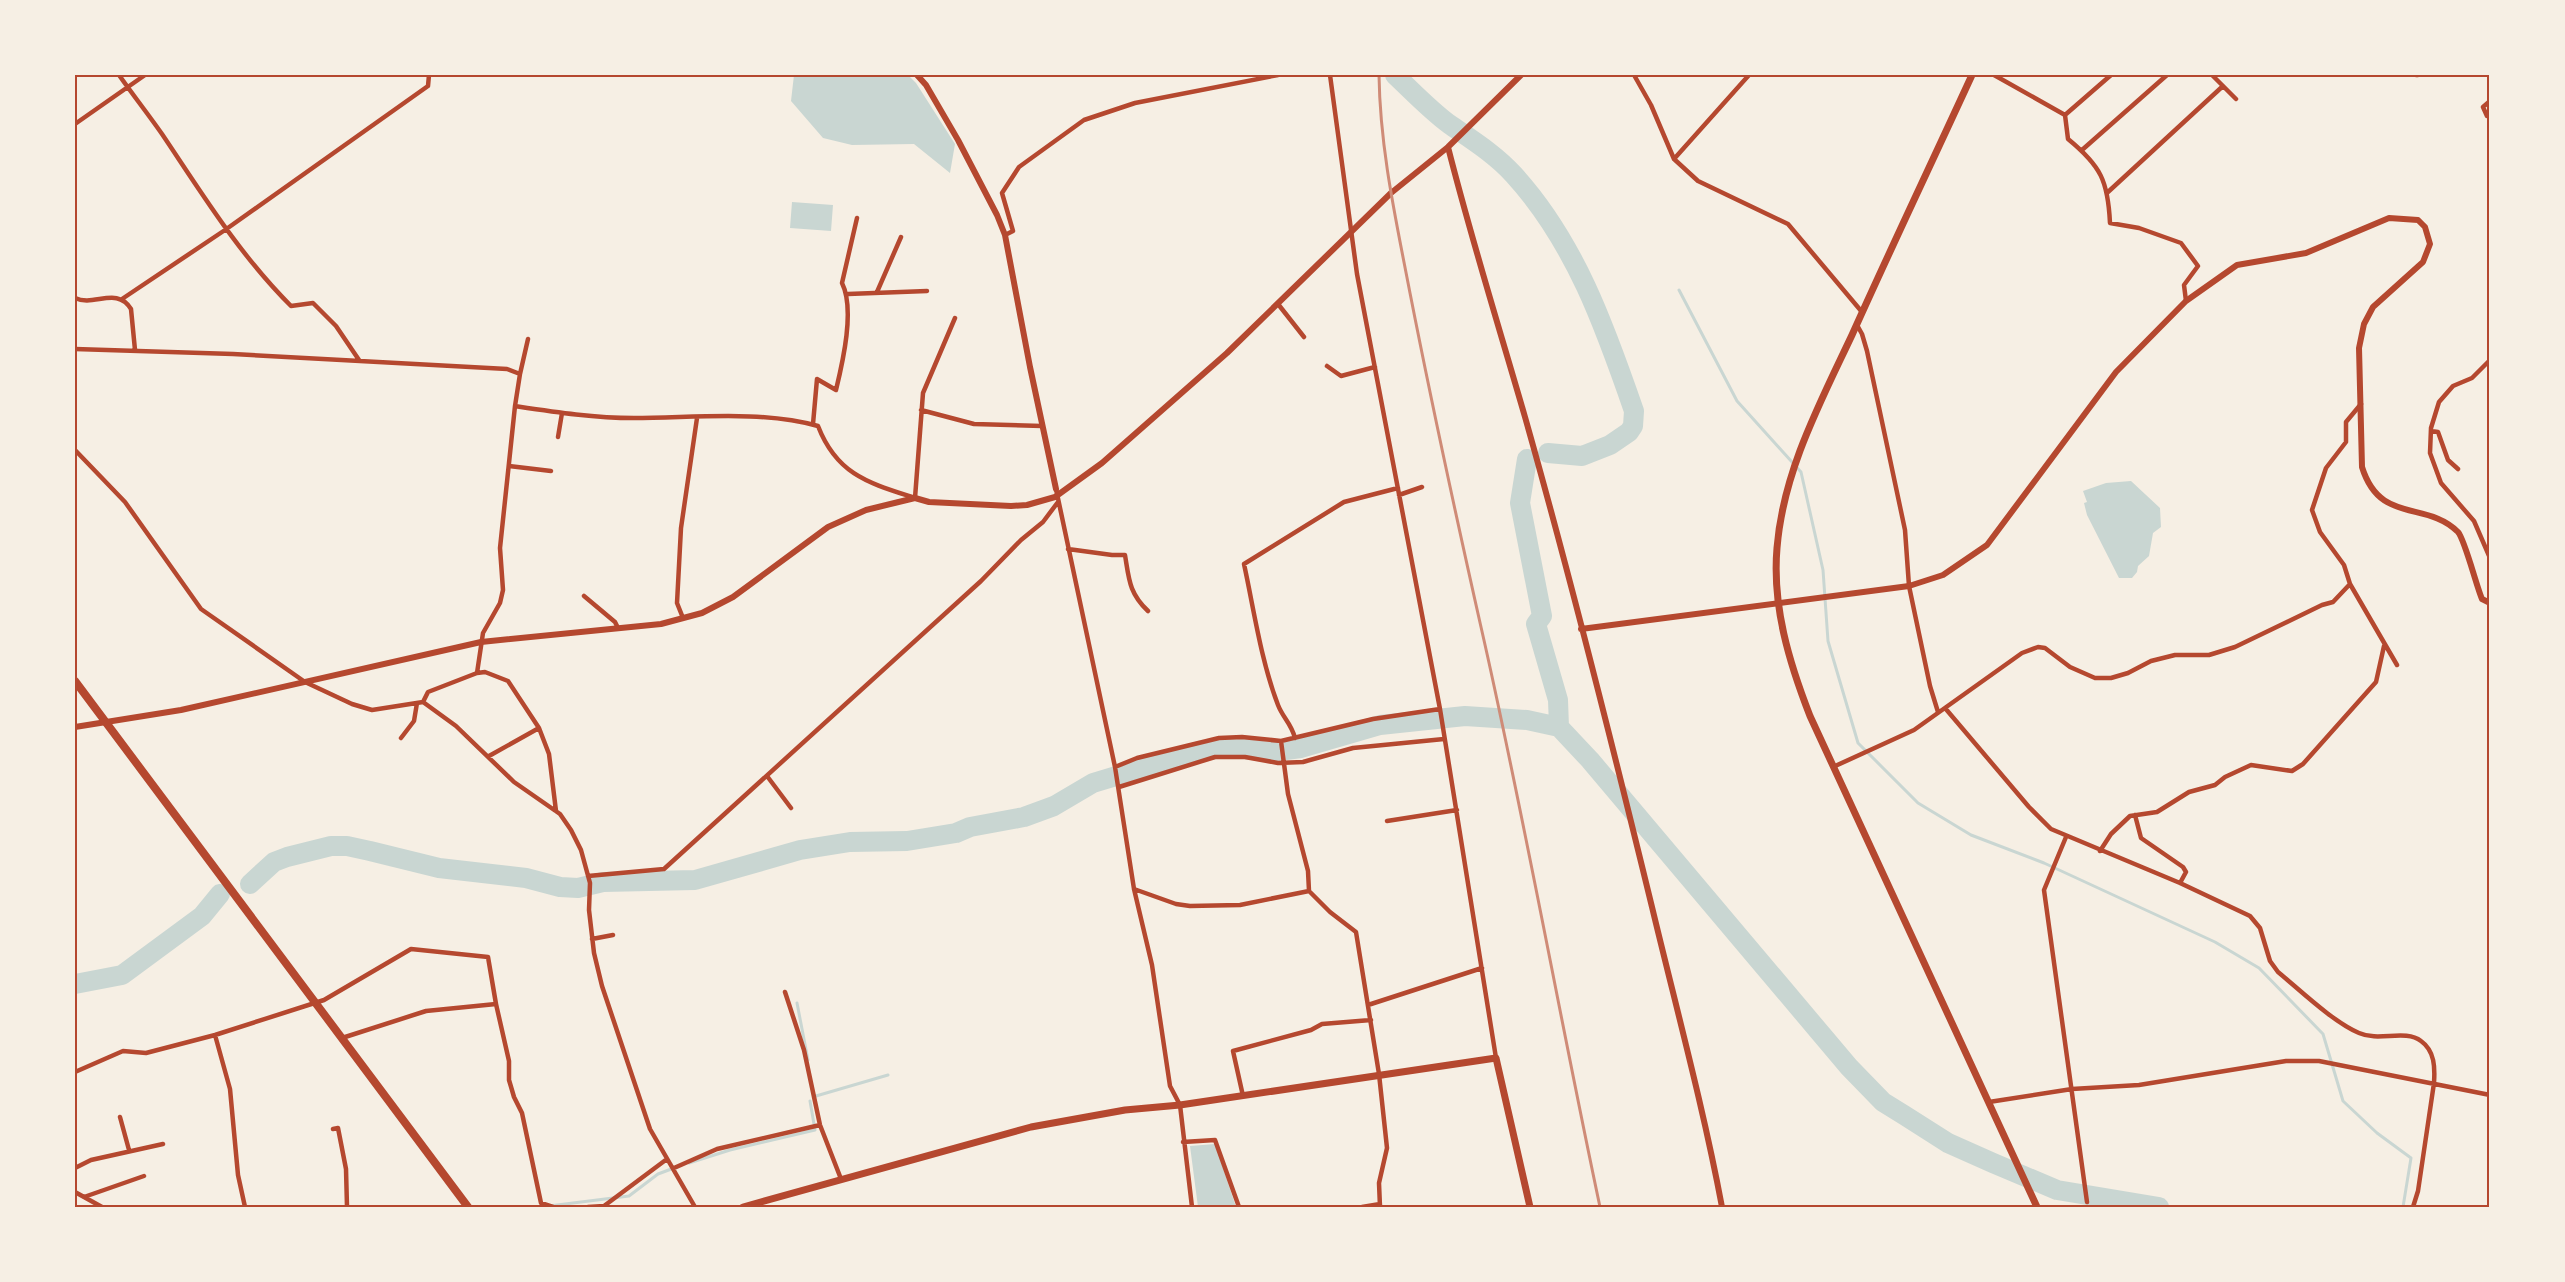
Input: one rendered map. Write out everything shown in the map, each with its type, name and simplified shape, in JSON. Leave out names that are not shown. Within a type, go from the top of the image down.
[{"type":"highway","points":[[75,681],[468,1207]]},
{"type":"main road","points":[[1972,75],[1812,422],[1785,498],[1777,548],[1779,602],[1784,639],[1794,673],[1833,767],[2037,1207]]},
{"type":"main road","points":[[743,1207],[1031,1127],[1125,1110],[1180,1105],[1496,1058],[1530,1207]]},
{"type":"street","points":[[119,75],[161,132],[225,230],[268,283],[291,306],[313,303],[336,326],[359,361]]},
{"type":"street","points":[[75,124],[145,75]]},
{"type":"street","points":[[122,299],[225,230],[428,86],[429,75]]},
{"type":"street","points":[[917,75],[926,84],[958,140],[997,215],[1005,236],[1042,426],[1119,787],[1134,889],[1152,965],[1170,1086],[1180,1105],[1191,1207]]},
{"type":"street","points":[[1005,236],[1013,231],[1002,193],[1019,167],[1084,120],[1135,103],[1278,75]]},
{"type":"street","points":[[1330,75],[1357,274],[1440,709],[1496,1058]]},
{"type":"street","points":[[515,406],[562,413],[631,418],[746,417],[805,422],[818,426],[833,456],[864,481],[915,498],[929,502],[1011,506],[1034,503],[1057,496],[1110,457],[1278,304],[1391,193],[1448,147],[1521,75]]},
{"type":"street","points":[[1634,75],[1651,105],[1674,159],[1688,173],[1707,186],[1776,216],[1788,224],[1862,312]]},
{"type":"street","points":[[1674,159],[1749,75]]},
{"type":"street","points":[[1994,75],[2065,115]]},
{"type":"street","points":[[2065,115],[2111,75]]},
{"type":"street","points":[[2082,150],[2167,75]]},
{"type":"street","points":[[2212,75],[2236,99]]},
{"type":"street","points":[[2108,192],[2223,86]]},
{"type":"street","points":[[2490,101],[2483,107],[2487,116],[2490,116]]},
{"type":"street","points":[[2065,115],[2068,139],[2090,157],[2108,192],[2110,223],[2139,228],[2181,243],[2198,266],[2184,285],[2186,301]]},
{"type":"street","points":[[1448,147],[1465,217],[1525,418],[1581,629],[1638,850],[1712,1154],[1722,1207]]},
{"type":"street","points":[[813,424],[817,379],[836,390],[844,357],[848,294],[842,283],[857,218]]},
{"type":"street","points":[[1581,629],[1909,586],[1943,575],[1986,545],[2116,372],[2186,301],[2237,265],[2306,253],[2389,218],[2418,220],[2425,227],[2430,244],[2423,262],[2373,307],[2364,324],[2359,348],[2362,467],[2367,484],[2388,504],[2434,518],[2459,533],[2482,599],[2490,603]]},
{"type":"street","points":[[877,292],[901,237]]},
{"type":"street","points":[[848,294],[927,291]]},
{"type":"street","points":[[75,298],[81,301],[112,297],[122,299],[131,309],[135,350]]},
{"type":"street","points":[[1278,304],[1304,337]]},
{"type":"street","points":[[915,498],[923,393],[955,318]]},
{"type":"street","points":[[1856,324],[1867,351],[1896,482],[1905,530],[1909,586],[1932,696],[1938,711]]},
{"type":"street","points":[[477,673],[483,633],[500,603],[503,590],[500,549],[505,519],[515,406],[528,339]]},
{"type":"street","points":[[75,349],[507,369],[520,374]]},
{"type":"street","points":[[2490,360],[2472,378],[2453,386],[2439,402],[2431,431],[2430,453],[2441,483],[2474,521],[2490,558]]},
{"type":"street","points":[[1327,366],[1341,376],[1375,367]]},
{"type":"street","points":[[2361,404],[2346,422],[2346,442],[2326,468],[2312,510],[2320,532],[2344,566],[2350,584],[2397,665]]},
{"type":"street","points":[[921,410],[974,424],[1042,426]]},
{"type":"street","points":[[558,436],[562,413]]},
{"type":"street","points":[[683,618],[677,603],[681,528],[697,418]]},
{"type":"street","points":[[2431,431],[2438,432],[2448,460],[2458,469]]},
{"type":"street","points":[[75,450],[124,502],[201,609],[304,682],[352,704],[372,710],[423,702],[456,726],[514,782],[556,811],[571,830],[581,850],[588,876],[592,939],[602,986],[650,1130],[695,1207]]},
{"type":"street","points":[[509,466],[551,471]]},
{"type":"street","points":[[1295,738],[1292,725],[1279,707],[1263,652],[1244,564],[1344,502],[1422,487]]},
{"type":"street","points":[[588,876],[664,869],[981,581],[1021,540],[1043,522],[1057,496]]},
{"type":"street","points":[[75,727],[181,710],[481,642],[661,624],[702,613],[733,597],[828,527],[866,510],[915,498]]},
{"type":"street","points":[[1068,549],[1125,555],[1130,588],[1137,600],[1148,611]]},
{"type":"street","points":[[1833,767],[1914,729],[2022,653],[2038,647],[2045,648],[2070,667],[2095,678],[2111,678],[2151,661],[2175,655],[2209,656],[2235,647],[2322,604],[2333,602],[2350,584]]},
{"type":"street","points":[[585,596],[615,622],[618,628]]},
{"type":"street","points":[[2100,851],[2111,834],[2130,816],[2157,812],[2189,792],[2215,785],[2225,777],[2251,765],[2292,771],[2303,764],[2376,682],[2384,646]]},
{"type":"street","points":[[423,702],[428,692],[477,673],[485,672],[508,681],[539,728],[549,754],[556,811]]},
{"type":"street","points":[[401,738],[414,721],[417,703]]},
{"type":"street","points":[[1945,708],[2051,829],[2180,883],[2250,916],[2260,928],[2270,961],[2278,972],[2345,1026],[2371,1037],[2405,1035],[2421,1040],[2429,1049],[2435,1065],[2418,1191],[2412,1207]]},
{"type":"street","points":[[1115,767],[1137,758],[1219,738],[1242,737],[1281,741],[1373,719],[1440,709]]},
{"type":"street","points":[[489,756],[539,728]]},
{"type":"street","points":[[1119,787],[1215,757],[1245,757],[1284,763],[1303,762],[1353,748],[1444,739]]},
{"type":"street","points":[[1281,741],[1288,794],[1308,871],[1309,891],[1330,912],[1356,932],[1379,1075],[1387,1148],[1379,1183],[1380,1205],[1362,1207]]},
{"type":"street","points":[[767,776],[791,808]]},
{"type":"street","points":[[1387,821],[1457,810]]},
{"type":"street","points":[[2135,815],[2141,838],[2186,872],[2180,883]]},
{"type":"street","points":[[2066,837],[2044,890],[2087,1202]]},
{"type":"street","points":[[1134,889],[1176,904],[1190,906],[1240,905],[1309,891]]},
{"type":"street","points":[[592,939],[613,935]]},
{"type":"street","points":[[75,1072],[123,1051],[146,1053],[214,1035],[324,1000],[411,949],[488,957],[509,1061],[509,1080],[522,1113],[541,1203],[553,1207]]},
{"type":"street","points":[[1368,1005],[1482,968]]},
{"type":"street","points":[[785,992],[804,1050],[820,1125],[841,1179]]},
{"type":"street","points":[[341,1039],[426,1011],[496,1004]]},
{"type":"street","points":[[1243,1096],[1233,1052],[1311,1030],[1322,1024],[1371,1020]]},
{"type":"street","points":[[214,1035],[230,1089],[238,1175],[245,1207]]},
{"type":"street","points":[[1989,1102],[2072,1089],[2139,1085],[2286,1061],[2319,1061],[2490,1095]]},
{"type":"street","points":[[120,1118],[129,1150]]},
{"type":"street","points":[[674,1168],[717,1149],[820,1125]]},
{"type":"street","points":[[333,1129],[338,1128],[346,1169],[347,1207]]},
{"type":"street","points":[[1183,1142],[1215,1140],[1239,1207]]},
{"type":"street","points":[[75,1168],[91,1160],[163,1143]]},
{"type":"street","points":[[588,1207],[604,1206],[667,1159]]},
{"type":"street","points":[[84,1197],[144,1176]]},
{"type":"street","points":[[75,1192],[102,1207]]},
{"type":"shaded area","points":[[794,75],[908,75],[916,83],[955,144],[950,173],[914,144],[852,145],[823,138],[791,101]]},
{"type":"shaded area","points":[[792,202],[833,205],[831,231],[790,228]]},
{"type":"shaded area","points":[[2131,481],[2160,508],[2161,527],[2153,533],[2149,556],[2138,566],[2137,572],[2132,578],[2119,578],[2087,515],[2084,503],[2087,502],[2083,491],[2106,483]]},
{"type":"shaded area","points":[[1215,1144],[1236,1207],[1198,1207],[1190,1146]]},
{"type":"waterway","points":[[1395,75],[1435,113],[1507,167],[1535,201],[1571,257],[1612,348],[1634,411],[1633,426],[1629,432],[1610,445],[1582,456],[1548,453]]},
{"type":"waterway","points":[[1679,290],[1737,401],[1801,472],[1823,570],[1828,641],[1858,743],[1918,803],[1971,835],[2044,863],[2215,942],[2259,968],[2323,1034],[2343,1101],[2377,1133],[2411,1158],[2403,1207]]},
{"type":"waterway","points":[[1527,459],[1520,503],[1542,616],[1536,624],[1558,700],[1559,727]]},
{"type":"waterway","points":[[250,884],[274,862],[331,846],[347,846],[439,868],[526,878],[560,887],[578,888],[603,882],[695,880],[800,850],[850,842],[907,841],[956,833],[970,827],[1024,817],[1054,806],[1093,783],[1196,752],[1228,747],[1270,752],[1301,748],[1380,725],[1465,716],[1527,720],[1559,727],[1590,760],[1849,1067],[1883,1102],[1948,1143],[2057,1190],[2159,1207]]},
{"type":"waterway","points":[[75,984],[122,975],[202,916],[220,894]]},
{"type":"waterway","points":[[797,1003],[808,1060]]},
{"type":"waterway","points":[[816,1096],[888,1075]]},
{"type":"waterway","points":[[689,1163],[730,1150],[815,1130],[810,1101]]},
{"type":"waterway","points":[[541,1207],[629,1196],[658,1174],[674,1168]]},
{"type":"waterway","points":[[225,1207],[230,1207]]},
{"type":"railway","points":[[1379,75],[1382,130],[1394,211],[1410,293],[1497,699],[1600,1207]]}]
